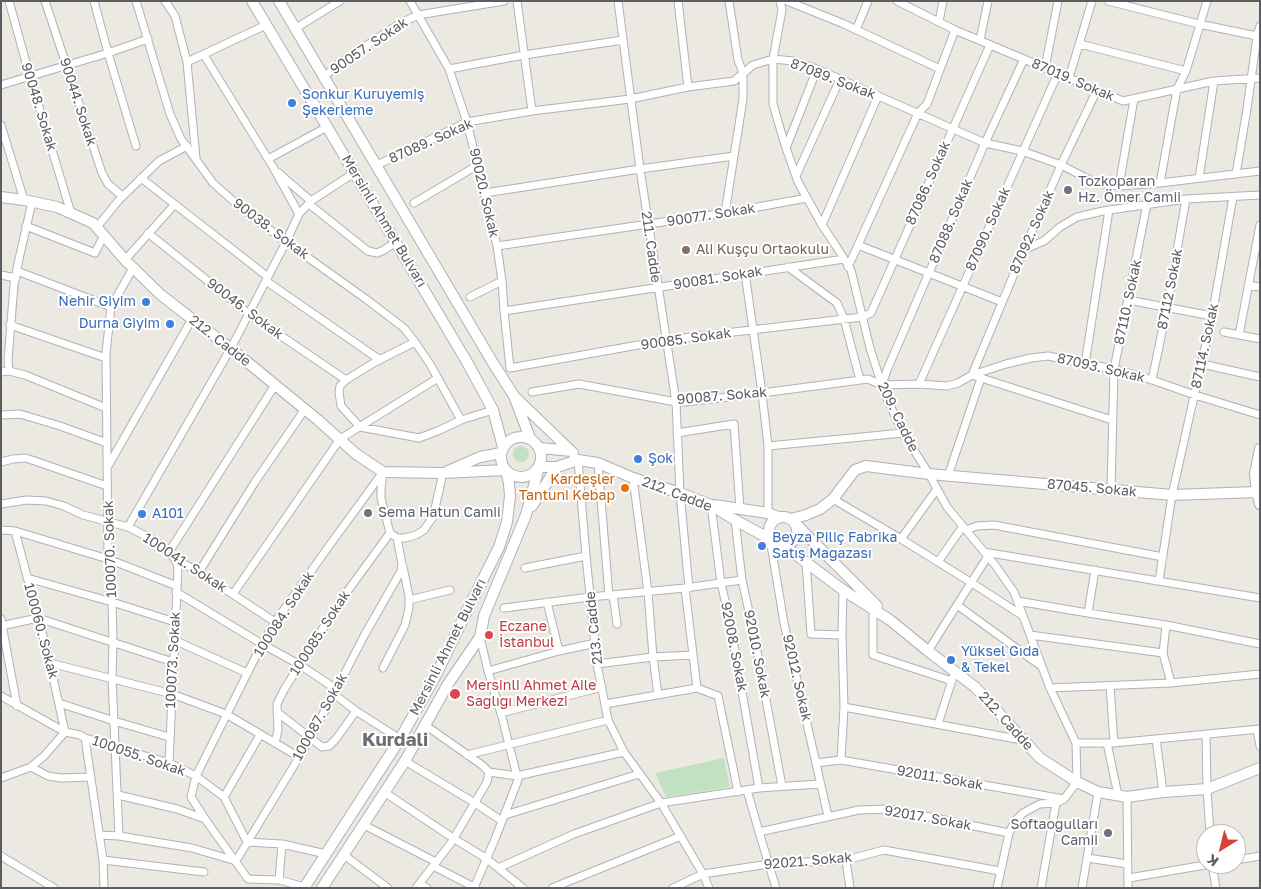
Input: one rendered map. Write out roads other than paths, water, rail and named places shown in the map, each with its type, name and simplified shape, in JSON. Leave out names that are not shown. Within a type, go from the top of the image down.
[{"type":"main road","name":"Mersinli Ahmet Bulvarı","points":[[252,1],[468,362],[493,410],[502,450]]},
{"type":"main road","name":"Mersinli Ahmet Bulvarı","points":[[280,1],[514,396],[530,438]]},
{"type":"main road","name":"212. Cadde","points":[[1,197],[57,207],[93,223],[125,260],[161,295],[231,348],[356,454],[383,472]]},
{"type":"main road","points":[[514,396],[578,460],[557,467],[539,467]]},
{"type":"main road","points":[[524,436],[530,438],[540,448],[542,461],[530,476],[517,477],[502,465],[502,450],[512,438],[524,436]]},
{"type":"main road","points":[[540,448],[571,451]]},
{"type":"main road","points":[[1260,449],[1255,474],[1260,504]]},
{"type":"main road","points":[[443,473],[502,450]]},
{"type":"main road","name":"212. Cadde","points":[[578,460],[598,463],[634,478],[711,505],[770,539]]},
{"type":"main road","name":"87045. Sokak","points":[[791,519],[806,516],[820,509],[833,499],[855,470],[866,466],[948,476],[1172,495],[1258,492]]},
{"type":"main road","name":"Mersinli Ahmet Bulvarı","points":[[322,888],[404,762],[448,684],[480,637],[484,616],[526,515],[539,467]]},
{"type":"main road","points":[[526,515],[557,467]]},
{"type":"main road","name":"Mersinli Ahmet Bulvarı","points":[[304,888],[400,739],[436,676],[498,547],[507,522],[510,496],[506,470]]},
{"type":"main road","points":[[383,472],[443,473],[506,470]]},
{"type":"main road","points":[[711,505],[768,513],[791,519],[890,620]]},
{"type":"main road","points":[[778,517],[769,526],[769,535],[774,543],[784,546],[793,542],[797,533],[797,528],[791,519]]},
{"type":"main road","name":"212. Cadde","points":[[784,546],[844,590],[890,620],[928,651],[954,676],[975,687],[1040,758],[1077,782],[1098,792],[1123,796],[1207,789],[1260,768]]},
{"type":"street","name":"90048. Sokak","points":[[9,1],[71,213]]},
{"type":"street","name":"90044. Sokak","points":[[45,1],[102,173],[108,184],[122,196]]},
{"type":"street","points":[[94,1],[136,146]]},
{"type":"street","name":"90038. Sokak","points":[[136,1],[170,114],[182,139],[213,184],[286,242],[404,328],[430,364],[461,420]]},
{"type":"street","points":[[165,1],[174,16],[186,62],[196,158]]},
{"type":"street","points":[[296,28],[340,1]]},
{"type":"street","name":"90020. Sokak","points":[[410,1],[449,69],[467,122],[497,246],[510,368]]},
{"type":"street","name":"90057. Sokak","points":[[324,76],[337,65],[399,24],[418,15],[504,1]]},
{"type":"street","points":[[517,1],[532,111]]},
{"type":"street","name":"211. Cadde","points":[[618,1],[657,287],[676,402],[680,493],[697,688]]},
{"type":"street","points":[[678,1],[688,87]]},
{"type":"street","points":[[725,213],[743,99],[743,73],[738,60],[729,1]]},
{"type":"street","name":"209. Cadde","points":[[780,1],[782,10],[773,59],[773,104],[796,176],[822,225],[851,270],[870,348],[882,385],[903,433],[947,506],[1014,592],[1041,667],[1076,743],[1077,782]]},
{"type":"street","points":[[787,1],[940,68]]},
{"type":"street","points":[[856,30],[868,1]]},
{"type":"street","points":[[939,22],[943,1]]},
{"type":"street","points":[[980,40],[988,1]]},
{"type":"street","points":[[1045,68],[1058,1]]},
{"type":"street","points":[[1070,78],[1092,1]]},
{"type":"street","points":[[1108,1],[1199,24],[1257,36]]},
{"type":"street","points":[[1160,183],[1177,89],[1186,71],[1206,1]]},
{"type":"street","name":"87019. Sokak","points":[[899,2],[955,30],[1123,101],[1214,81],[1260,78]]},
{"type":"street","points":[[186,62],[266,25]]},
{"type":"street","points":[[1236,174],[1247,109],[1250,78],[1260,26]]},
{"type":"street","points":[[848,267],[918,113],[927,104],[955,30]]},
{"type":"street","points":[[1,85],[148,39]]},
{"type":"street","points":[[449,69],[623,40]]},
{"type":"street","points":[[1080,44],[1186,71]]},
{"type":"street","name":"87086. Sokak","points":[[862,317],[871,313],[990,45]]},
{"type":"street","points":[[204,55],[268,159],[291,184],[368,251],[377,252],[384,250],[396,242]]},
{"type":"street","name":"87089. Sokak","points":[[377,165],[467,122],[532,111],[630,99],[688,87],[734,81],[753,65],[773,59],[793,61],[817,69],[985,143],[1022,151],[1062,165],[1096,183],[1119,186],[1260,171]]},
{"type":"street","name":"87088. Sokak","points":[[882,385],[886,370],[985,143],[1024,59]]},
{"type":"street","points":[[786,148],[817,69]]},
{"type":"street","name":"87090. Sokak","points":[[919,384],[1058,73]]},
{"type":"street","points":[[796,176],[840,79]]},
{"type":"street","points":[[1200,178],[1214,81]]},
{"type":"street","name":"87092. Sokak","points":[[972,375],[1025,249],[1097,90]]},
{"type":"street","points":[[822,225],[878,96]]},
{"type":"street","points":[[1119,186],[1134,99]]},
{"type":"street","points":[[1,125],[28,201],[26,226],[16,274],[10,325],[5,343],[9,371]]},
{"type":"street","points":[[268,159],[327,127]]},
{"type":"street","points":[[26,226],[95,253],[100,231],[122,196],[159,161],[187,146]]},
{"type":"street","points":[[485,193],[734,156]]},
{"type":"street","points":[[414,203],[478,165]]},
{"type":"street","points":[[274,167],[299,214]]},
{"type":"street","points":[[128,527],[231,348],[299,214],[310,202],[354,173]]},
{"type":"street","points":[[141,178],[267,279],[380,360]]},
{"type":"street","points":[[1025,249],[1044,241],[1060,227],[1077,217],[1109,210],[1186,199],[1260,195]]},
{"type":"street","name":"87114. Sokak","points":[[1159,581],[1172,495],[1212,316],[1233,196]]},
{"type":"street","name":"90077. Sokak","points":[[497,246],[725,213],[807,198]]},
{"type":"street","name":"87112 Sokak","points":[[1152,380],[1186,199]]},
{"type":"street","points":[[125,260],[175,204]]},
{"type":"street","name":"87110. Sokak","points":[[1111,490],[1114,369],[1147,204]]},
{"type":"street","points":[[1085,364],[1109,210]]},
{"type":"street","points":[[1239,336],[1260,225]]},
{"type":"street","name":"90046. Sokak","points":[[148,233],[249,314],[346,380]]},
{"type":"street","points":[[858,245],[1002,302]]},
{"type":"street","name":"90081. Sokak","points":[[504,311],[844,259]]},
{"type":"street","points":[[788,267],[837,303],[844,319],[860,380]]},
{"type":"street","name":"100070. Sokak","points":[[119,836],[112,678],[112,602],[108,559],[106,358],[111,307],[133,268]]},
{"type":"street","points":[[745,273],[768,446],[768,513]]},
{"type":"street","points":[[1,276],[16,274],[111,307]]},
{"type":"street","points":[[470,297],[502,282]]},
{"type":"street","points":[[1248,284],[1260,287]]},
{"type":"street","points":[[1128,300],[1212,316]]},
{"type":"street","name":"90085. Sokak","points":[[510,368],[666,340],[862,317]]},
{"type":"street","points":[[107,468],[192,319]]},
{"type":"street","points":[[10,325],[106,358]]},
{"type":"street","points":[[1224,332],[1260,340]]},
{"type":"street","points":[[415,342],[380,360],[346,380],[340,386],[341,406],[360,427],[419,438],[461,420],[493,410]]},
{"type":"street","name":"87093. Sokak","points":[[882,385],[919,384],[946,386],[1006,364],[1048,356],[1114,369],[1260,415]]},
{"type":"street","points":[[1202,364],[1260,377]]},
{"type":"street","points":[[1,372],[9,371],[25,375],[106,408]]},
{"type":"street","points":[[972,375],[1112,420]]},
{"type":"street","points":[[233,594],[340,440],[438,378]]},
{"type":"street","points":[[948,476],[981,378]]},
{"type":"street","name":"90087. Sokak","points":[[532,392],[579,384],[676,402],[685,402],[868,379],[882,385]]},
{"type":"street","points":[[169,552],[275,385]]},
{"type":"street","points":[[199,572],[255,482],[305,409]]},
{"type":"street","points":[[1,416],[20,414],[107,443]]},
{"type":"street","points":[[677,433],[734,424],[740,509]]},
{"type":"street","points":[[768,446],[903,433]]},
{"type":"street","points":[[1,462],[26,458],[107,486]]},
{"type":"street","name":"213. Cadde","points":[[578,460],[590,597],[598,664],[608,720],[624,752],[661,802],[703,874],[709,888]]},
{"type":"street","points":[[598,463],[611,595],[617,624]]},
{"type":"street","points":[[383,472],[381,498],[390,533],[397,538],[410,537],[424,530],[433,516],[443,473]]},
{"type":"street","name":"100084. Sokak","points":[[304,888],[279,880],[248,880],[191,797],[196,776],[262,644],[275,622],[328,546],[383,472]]},
{"type":"street","points":[[634,478],[658,695]]},
{"type":"street","points":[[901,539],[937,489]]},
{"type":"street","points":[[833,499],[901,539],[1023,616]]},
{"type":"street","name":"100041. Sokak","points":[[1,504],[27,500],[46,501],[108,523],[128,527],[156,541],[175,559],[199,572],[275,622]]},
{"type":"street","name":"92008. Sokak","points":[[711,505],[721,583],[759,788]]},
{"type":"street","name":"92010. Sokak","points":[[735,520],[742,580],[782,786]]},
{"type":"street","points":[[938,562],[964,528],[994,525],[1163,557]]},
{"type":"street","points":[[1,530],[15,531],[108,559],[177,589],[262,644],[300,665],[335,691],[356,711],[400,739]]},
{"type":"street","name":"100060. Sokak","points":[[15,531],[50,663],[65,732]]},
{"type":"street","name":"100085. Sokak","points":[[275,743],[278,730],[277,704],[285,688],[341,600],[390,533]]},
{"type":"street","points":[[383,668],[405,625],[409,608],[409,596],[397,538]]},
{"type":"street","name":"92012. Sokak","points":[[770,539],[784,622],[828,816]]},
{"type":"street","points":[[928,651],[972,583],[986,554],[1260,598]]},
{"type":"street","points":[[524,568],[586,556]]},
{"type":"street","name":"100073. Sokak","points":[[169,763],[178,567],[175,559]]},
{"type":"street","points":[[806,562],[811,634],[842,635]]},
{"type":"street","name":"100087. Sokak","points":[[236,861],[299,757],[402,568]]},
{"type":"street","points":[[1088,613],[1095,570]]},
{"type":"street","points":[[27,578],[175,622]]},
{"type":"street","points":[[504,608],[590,597],[687,588],[742,580]]},
{"type":"street","points":[[409,600],[450,590]]},
{"type":"street","points":[[841,760],[844,707],[842,635],[844,590]]},
{"type":"street","points":[[1017,600],[1088,613],[1166,624],[1260,644]]},
{"type":"street","points":[[547,602],[559,652]]},
{"type":"street","points":[[957,605],[1041,667]]},
{"type":"street","points":[[873,608],[873,655],[954,676],[938,724]]},
{"type":"street","points":[[17,706],[2,623],[38,618],[173,662]]},
{"type":"street","points":[[1166,624],[1163,653],[1170,683]]},
{"type":"street","points":[[1030,635],[1163,653]]},
{"type":"street","points":[[364,825],[475,887],[518,780],[480,637]]},
{"type":"street","points":[[174,640],[247,673]]},
{"type":"street","points":[[488,671],[596,643]]},
{"type":"street","points":[[598,664],[653,657],[693,655]]},
{"type":"street","points":[[50,663],[172,694],[226,714],[299,757]]},
{"type":"street","points":[[1050,688],[1170,683],[1260,674]]},
{"type":"street","points":[[1110,686],[1111,743],[1123,796],[1129,878],[1128,888]]},
{"type":"street","points":[[501,714],[602,687]]},
{"type":"street","points":[[605,704],[697,688],[718,696],[738,792]]},
{"type":"street","name":"100055. Sokak","points":[[1,696],[65,732],[169,763],[196,776],[224,797],[247,842]]},
{"type":"street","points":[[59,703],[169,737]]},
{"type":"street","points":[[844,707],[1022,740]]},
{"type":"street","points":[[277,712],[322,747],[330,746],[356,711]]},
{"type":"street","points":[[467,754],[608,720]]},
{"type":"street","points":[[425,725],[489,772],[517,776],[624,752]]},
{"type":"street","points":[[1076,743],[1111,743],[1258,730],[1260,746]]},
{"type":"street","points":[[1,778],[31,767],[44,756],[65,732]]},
{"type":"street","points":[[224,797],[260,734]]},
{"type":"street","points":[[1206,734],[1209,824]]},
{"type":"street","points":[[85,738],[100,835],[104,888]]},
{"type":"street","points":[[1156,739],[1163,792]]},
{"type":"street","name":"92011. Sokak","points":[[816,764],[841,760],[1064,800]]},
{"type":"street","points":[[404,762],[504,818],[640,774]]},
{"type":"street","points":[[31,767],[48,776],[61,778],[91,777]]},
{"type":"street","points":[[427,888],[418,886],[454,838],[487,782],[489,772]]},
{"type":"street","points":[[997,888],[1008,832],[1015,821],[1023,813],[1040,804],[1056,803],[1064,800],[1077,782]]},
{"type":"street","points":[[498,868],[574,834],[661,802],[759,788],[820,784]]},
{"type":"street","points":[[747,790],[776,888]]},
{"type":"street","points":[[384,792],[487,859],[524,888]]},
{"type":"street","points":[[1082,888],[1098,792]]},
{"type":"street","points":[[118,796],[177,809],[205,819]]},
{"type":"street","points":[[1042,888],[1056,803]]},
{"type":"street","name":"92017. Sokak","points":[[759,832],[859,810],[890,810],[1008,832]]},
{"type":"street","points":[[100,835],[119,836],[192,848],[236,861]]},
{"type":"street","points":[[552,888],[681,836]]},
{"type":"street","points":[[247,842],[282,844],[326,854]]},
{"type":"street","points":[[279,880],[282,844]]},
{"type":"street","name":"92021. Sokak","points":[[673,888],[703,874],[769,864],[846,860],[884,850],[1000,871]]},
{"type":"street","points":[[344,855],[388,888]]},
{"type":"street","points":[[1,856],[54,888]]},
{"type":"street","points":[[1246,858],[1260,856]]},
{"type":"street","points":[[1087,858],[1128,864]]},
{"type":"street","points":[[103,860],[204,872]]},
{"type":"street","points":[[846,860],[850,888]]},
{"type":"street","points":[[1129,878],[1196,867]]},
{"type":"street","points":[[1214,874],[1216,888]]},
{"type":"place","name":"Sonkur Kuruyemiş Şekerleme","points":[[292,103]]},
{"type":"place","name":"Tozkoparan Hz. Ömer Camii","points":[[1068,190]]},
{"type":"place","name":"Ali Kuşçu Ortaokulu","points":[[686,250]]},
{"type":"place","name":"Nehir Giyim","points":[[146,302]]},
{"type":"place","name":"Durna Giyim","points":[[170,324]]},
{"type":"place","name":"Şok","points":[[638,459]]},
{"type":"place","name":"Kardeşler Tantuni Kebap","points":[[625,488]]},
{"type":"place","name":"Sema Hatun Camii","points":[[368,513]]},
{"type":"place","name":"A101","points":[[142,514]]},
{"type":"place","name":"Beyza Piliç Fabrika Satış Mağazası","points":[[762,546]]},
{"type":"place","name":"Eczane İstanbul","points":[[489,635]]},
{"type":"place","name":"Yüksel Gıda & Tekel","points":[[951,660]]},
{"type":"place","name":"Mersinli Ahmet Aile Sağlığı Merkezi","points":[[455,694]]},
{"type":"place","name":"Softaoğulları Camii","points":[[1108,833]]},
{"type":"district","name":"Kurdali","points":[[395,740]]}]
